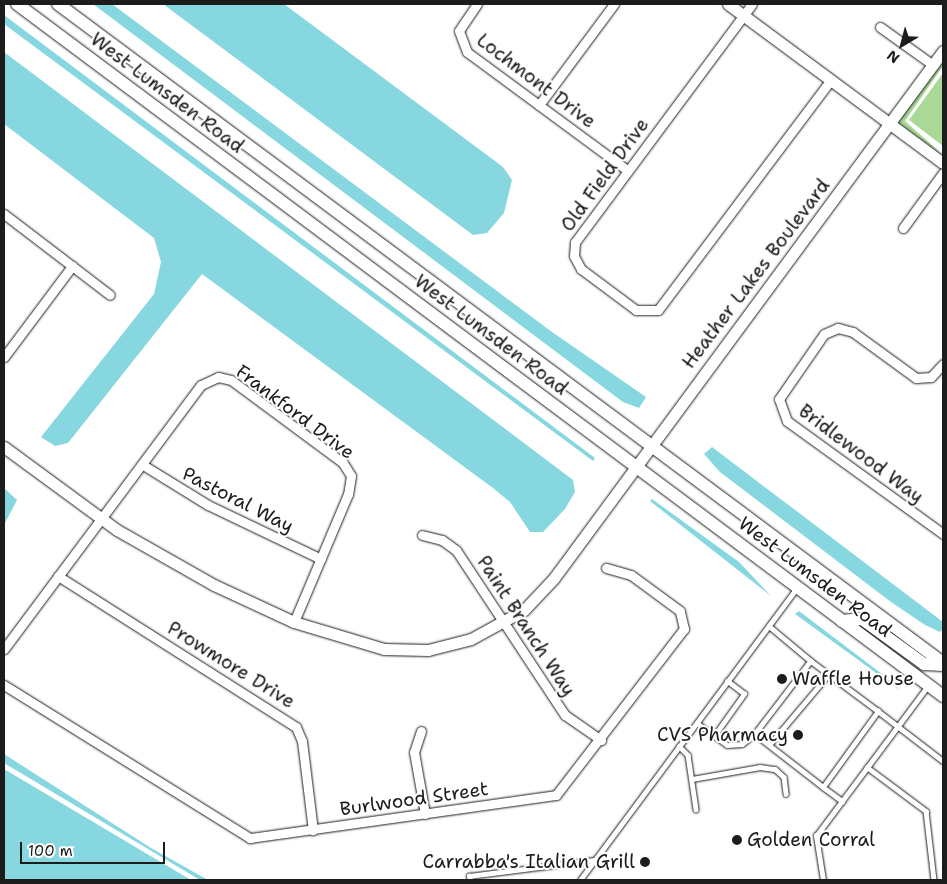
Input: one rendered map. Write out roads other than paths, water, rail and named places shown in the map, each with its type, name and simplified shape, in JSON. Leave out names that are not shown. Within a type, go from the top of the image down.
[{"type":"main road","name":"West Lumsden Road","points":[[17,4],[943,696]]},
{"type":"main road","name":"West Lumsden Road","points":[[58,4],[943,664]]},
{"type":"main road","points":[[842,621],[862,619],[924,664],[943,664]]},
{"type":"street","name":"Lochmont Drive","points":[[477,4],[462,25],[462,46],[627,170]]},
{"type":"street","points":[[539,105],[614,4]]},
{"type":"street","points":[[728,4],[943,163]]},
{"type":"street","name":"Old Field Drive","points":[[752,4],[575,242],[574,256],[581,269],[636,310],[652,313],[663,305],[831,80]]},
{"type":"street","points":[[880,27],[933,65]]},
{"type":"street","name":"Heather Lakes Boulevard","points":[[4,448],[100,519],[214,585],[294,622],[356,644],[412,650],[461,643],[504,623],[530,604],[554,578],[943,51]]},
{"type":"street","points":[[903,228],[943,173]]},
{"type":"street","points":[[4,214],[110,295]]},
{"type":"street","points":[[4,357],[72,266]]},
{"type":"street","name":"Bridlewood Way","points":[[943,364],[931,376],[916,378],[852,332],[838,328],[824,334],[779,400],[787,420],[943,534]]},
{"type":"street","name":"Frankford Drive","points":[[100,519],[205,382],[218,377],[231,380],[348,468],[349,490],[294,622]]},
{"type":"street","name":"Pastoral Way","points":[[143,465],[208,505],[321,559]]},
{"type":"street","points":[[4,649],[100,519]]},
{"type":"street","name":"Paint Branch Way","points":[[422,535],[442,540],[456,550],[565,715],[601,740]]},
{"type":"street","name":"Burlwood Street","points":[[4,685],[250,838],[556,795],[601,740],[684,629],[680,611],[631,575],[606,568]]},
{"type":"street","name":"Prowmore Drive","points":[[58,576],[296,726],[302,741],[313,830]]},
{"type":"street","points":[[421,731],[414,752],[425,814]]},
{"type":"lane","points":[[580,880],[798,587]]},
{"type":"lane","points":[[769,626],[878,710],[897,728],[943,761]]},
{"type":"lane","points":[[696,722],[714,736],[734,746],[755,734],[812,661]]},
{"type":"lane","points":[[769,744],[786,720],[798,716],[829,674]]},
{"type":"lane","points":[[714,736],[744,694],[727,681]]},
{"type":"lane","points":[[823,880],[816,836],[928,685]]},
{"type":"lane","points":[[823,787],[878,710]]},
{"type":"lane","points":[[755,734],[842,801]]},
{"type":"lane","points":[[679,746],[688,755],[696,809]]},
{"type":"lane","points":[[692,779],[760,767],[775,769],[784,777],[786,794]]},
{"type":"lane","points":[[867,767],[926,811],[934,880]]},
{"type":"lane","points":[[470,880],[469,876],[594,860]]},
{"type":"water","points":[[93,4],[112,4],[552,332],[646,397],[639,408],[623,402]]},
{"type":"water","points":[[163,4],[284,4],[503,167],[512,180],[504,213],[487,233],[473,235]]},
{"type":"water","points":[[4,15],[595,458],[593,461],[4,24]]},
{"type":"water","points":[[4,52],[573,480],[575,492],[565,509],[543,532],[530,532],[510,502],[493,488],[202,274],[68,443],[55,446],[41,437],[154,294],[161,262],[154,238],[4,124]]},
{"type":"water","points":[[712,447],[943,622],[943,629],[940,632],[925,625],[891,602],[720,472],[704,454]]},
{"type":"water","points":[[4,488],[17,500],[4,525]]},
{"type":"water","points":[[652,499],[739,562],[771,596],[650,501]]},
{"type":"water","points":[[799,611],[882,674],[901,691],[795,614]]},
{"type":"water","points":[[4,754],[151,848],[208,880],[200,880],[4,763]]},
{"type":"water","points":[[4,769],[191,880],[4,880]]},
{"type":"place","name":"Waffle House","points":[[782,679]]},
{"type":"place","name":"CVS Pharmacy","points":[[798,735]]},
{"type":"place","name":"Golden Corral","points":[[737,840]]},
{"type":"place","name":"Carrabba's Italian Grill","points":[[645,862]]}]
